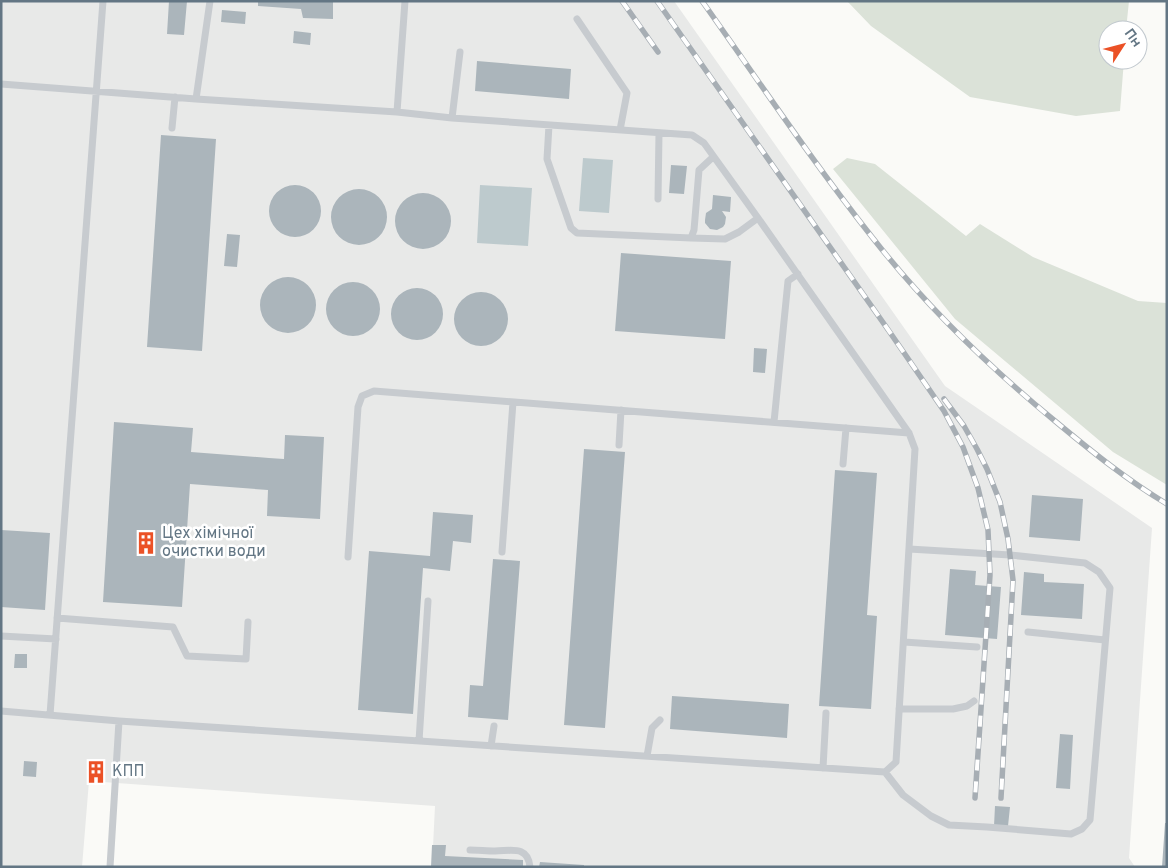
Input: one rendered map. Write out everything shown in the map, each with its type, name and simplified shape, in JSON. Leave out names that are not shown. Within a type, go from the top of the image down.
[{"type":"lane","points":[[50,716],[103,1]]},
{"type":"lane","points":[[196,99],[210,1]]},
{"type":"lane","points":[[397,112],[405,1]]},
{"type":"lane","points":[[577,18],[627,93],[620,130]]},
{"type":"lane","points":[[452,118],[460,52]]},
{"type":"lane","points":[[1,84],[397,112],[452,118],[692,136],[704,143],[798,274],[909,433],[915,449],[896,762],[885,772],[1,712]]},
{"type":"lane","points":[[172,128],[175,97]]},
{"type":"lane","points":[[548,125],[547,159],[571,228],[577,233],[725,239],[758,218]]},
{"type":"lane","points":[[658,198],[659,133]]},
{"type":"lane","points":[[692,238],[699,170],[714,157]]},
{"type":"lane","points":[[774,422],[788,281],[798,274]]},
{"type":"lane","points":[[348,557],[358,407],[362,396],[374,391],[909,433]]},
{"type":"lane","points":[[502,552],[513,402]]},
{"type":"lane","points":[[619,445],[621,410]]},
{"type":"lane","points":[[843,464],[846,428]]},
{"type":"lane","points":[[885,772],[904,795],[931,816],[949,825],[1071,834],[1082,829],[1090,820],[1110,588],[1099,572],[1085,562],[909,549]]},
{"type":"lane","points":[[419,741],[428,601]]},
{"type":"lane","points":[[57,618],[173,627],[187,656],[246,659],[248,622]]},
{"type":"lane","points":[[1028,632],[1105,640]]},
{"type":"lane","points":[[1,636],[56,639]]},
{"type":"lane","points":[[904,642],[977,647]]},
{"type":"lane","points":[[900,709],[952,710],[966,706],[974,701]]},
{"type":"lane","points":[[823,768],[826,713]]},
{"type":"lane","points":[[647,756],[652,728],[660,720]]},
{"type":"lane","points":[[110,867],[119,721]]},
{"type":"lane","points":[[491,746],[494,726]]},
{"type":"lane","points":[[470,850],[522,851],[530,860],[530,867]]},
{"type":"shaded area","points":[[1,1],[674,1],[945,386],[1152,528],[1129,858],[1135,867],[432,867],[435,806],[89,781],[82,867],[1,867]]},
{"type":"shaded area","points":[[847,1],[1129,1],[1127,20],[1098,20],[1098,70],[1123,70],[1120,111],[1076,116],[970,97],[871,26]]},
{"type":"shaded area","points":[[583,158],[613,160],[609,213],[579,211]]},
{"type":"shaded area","points":[[847,158],[875,164],[966,236],[980,224],[1033,257],[1138,301],[1167,303],[1167,485],[1113,452],[955,319],[833,169]]},
{"type":"shaded area","points":[[480,185],[532,188],[528,246],[477,243]]},
{"type":"building","points":[[169,1],[187,1],[184,35],[167,34]]},
{"type":"building","points":[[258,1],[333,1],[333,19],[303,18],[301,9],[258,6]]},
{"type":"building","points":[[222,10],[246,12],[245,24],[221,22]]},
{"type":"building","points":[[294,31],[311,33],[310,45],[293,43]]},
{"type":"building","points":[[477,61],[571,69],[569,99],[475,91]]},
{"type":"building","points":[[161,135],[216,139],[202,351],[147,347]]},
{"type":"building","points":[[671,165],[687,166],[684,194],[669,193]]},
{"type":"building","points":[[290,185],[300,185],[314,192],[321,206],[321,216],[314,230],[300,237],[290,237],[280,233],[273,226],[269,216],[269,206],[273,196],[280,189]]},
{"type":"building","points":[[353,189],[365,189],[375,193],[383,201],[387,217],[383,233],[375,241],[365,245],[353,245],[343,241],[335,233],[331,223],[331,211],[335,201],[343,193]]},
{"type":"building","points":[[423,193],[434,195],[443,201],[449,210],[451,221],[449,232],[443,241],[434,247],[423,249],[412,247],[403,241],[397,232],[395,221],[397,210],[403,201],[412,195]]},
{"type":"building","points":[[713,195],[731,197],[730,212],[722,211],[726,217],[725,224],[717,230],[710,229],[705,223],[706,213],[712,209]]},
{"type":"building","points":[[227,234],[240,235],[237,267],[224,266]]},
{"type":"building","points":[[621,253],[731,261],[725,339],[615,331]]},
{"type":"building","points":[[283,277],[293,277],[308,285],[314,294],[316,305],[314,316],[308,325],[293,333],[283,333],[272,328],[265,321],[260,310],[260,300],[265,289],[272,282]]},
{"type":"building","points":[[348,282],[358,282],[368,286],[376,294],[380,309],[376,324],[368,332],[358,336],[348,336],[338,332],[330,324],[326,314],[326,304],[330,294],[338,286]]},
{"type":"building","points":[[412,288],[422,288],[436,295],[443,309],[443,319],[436,333],[422,340],[412,340],[402,336],[395,329],[391,319],[391,309],[395,299],[402,292]]},
{"type":"building","points":[[476,292],[486,292],[496,296],[504,304],[508,319],[504,334],[496,342],[486,346],[476,346],[466,342],[458,334],[454,324],[454,314],[458,304],[466,296]]},
{"type":"building","points":[[754,348],[767,349],[765,373],[753,372]]},
{"type":"building","name":"Цех хімічної очистки води","points":[[114,422],[193,428],[191,452],[269,458],[284,459],[285,435],[324,437],[320,519],[267,516],[268,490],[190,484],[182,607],[103,602]]},
{"type":"building","points":[[584,449],[625,452],[605,728],[564,725]]},
{"type":"building","points":[[835,470],[877,473],[867,615],[877,616],[871,709],[819,706]]},
{"type":"building","points":[[1032,495],[1083,499],[1080,541],[1029,537]]},
{"type":"building","points":[[433,512],[473,515],[471,543],[453,541],[450,571],[423,568],[413,714],[358,710],[369,551],[430,556]]},
{"type":"building","points":[[1,530],[50,533],[45,610],[1,607]]},
{"type":"building","points":[[493,559],[520,561],[508,720],[468,717],[470,685],[483,686]]},
{"type":"building","points":[[950,569],[976,571],[975,585],[1001,587],[997,639],[945,635]]},
{"type":"building","points":[[1024,572],[1044,574],[1044,582],[1084,584],[1082,619],[1021,615]]},
{"type":"building","points":[[15,654],[27,654],[27,668],[14,668]]},
{"type":"building","points":[[672,696],[789,704],[787,738],[670,729]]},
{"type":"building","points":[[1060,734],[1073,735],[1070,789],[1056,788]]},
{"type":"building","points":[[24,761],[37,762],[36,777],[23,776]]},
{"type":"building","name":"КПП","points":[[89,763],[104,764],[104,782],[88,781]]},
{"type":"building","points":[[995,806],[1010,807],[1008,826],[994,826]]},
{"type":"building","points":[[1165,823],[1167,823],[1167,867],[1162,867]]},
{"type":"building","points":[[432,845],[446,845],[445,856],[523,860],[523,867],[431,867]]},
{"type":"building","points":[[540,862],[584,865],[584,867],[539,867]]},
{"type":"railway","points":[[622,1],[658,52]]},
{"type":"railway","points":[[657,1],[944,411],[963,447],[978,488],[988,530],[990,575],[975,798]]},
{"type":"railway","points":[[702,1],[850,208],[892,262],[936,311],[982,357],[1055,421],[1110,465],[1167,504]]},
{"type":"railway","points":[[944,399],[964,426],[987,469],[1000,502],[1008,539],[1013,580],[1001,798]]},
{"type":"place","name":"Цех хімічної очистки води","points":[[146,543]]},
{"type":"place","name":"КПП","points":[[96,772]]}]
